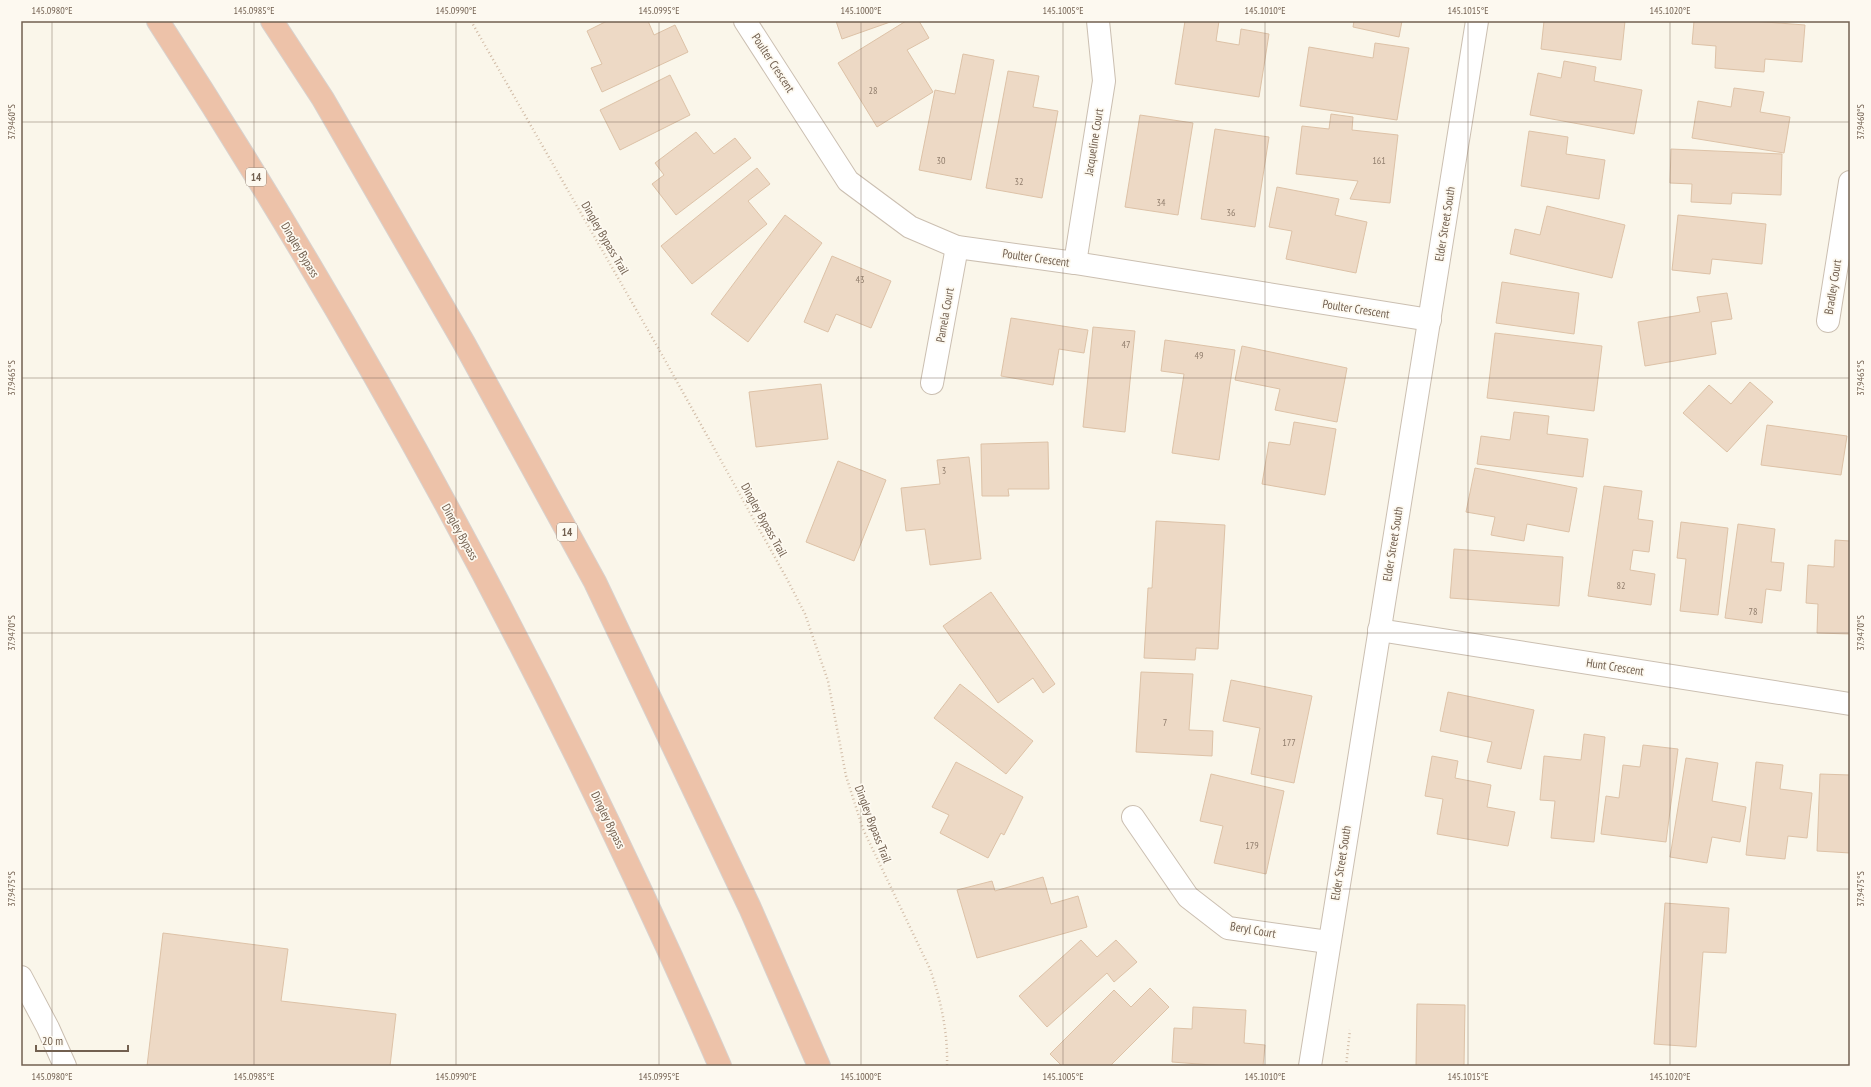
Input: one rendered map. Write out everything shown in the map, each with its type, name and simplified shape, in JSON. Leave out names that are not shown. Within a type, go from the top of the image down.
[{"type":"highway","name":"Dingley Bypass","points":[[158,21],[236,144],[346,327],[417,452],[489,585],[548,697],[647,902],[720,1066]]},
{"type":"highway","name":"14","points":[[272,21],[323,100],[461,337],[595,582],[750,908],[819,1066]]},
{"type":"street","name":"Poulter Crescent","points":[[746,21],[848,181],[910,227],[957,247],[1430,320]]},
{"type":"street","name":"Jacqueline Court","points":[[1075,264],[1104,81],[1098,21]]},
{"type":"street","name":"Elder Street South","points":[[1310,1066],[1328,942],[1430,320],[1477,21]]},
{"type":"street","name":"Bradley Court","points":[[1828,321],[1850,182]]},
{"type":"street","name":"Pamela Court","points":[[932,383],[957,247]]},
{"type":"street","name":"Hunt Crescent","points":[[1379,630],[1850,704]]},
{"type":"street","name":"Beryl Court","points":[[1133,817],[1188,897],[1228,928],[1328,942]]},
{"type":"street","points":[[21,977],[48,1028],[65,1066]]},
{"type":"path","name":"Dingley Bypass Trail","points":[[471,21],[665,360],[805,614],[828,681],[846,776],[863,829],[930,969],[938,990],[947,1042],[947,1066]]},
{"type":"path","points":[[1346,1066],[1350,1030]]},
{"type":"building","points":[[607,21],[648,21],[654,35],[675,25],[688,52],[602,92],[591,68],[602,64],[587,31]]},
{"type":"building","points":[[836,21],[893,21],[842,39]]},
{"type":"building","points":[[906,21],[919,21],[929,38],[907,50],[933,92],[877,127],[838,63]]},
{"type":"building","points":[[1185,21],[1219,21],[1216,41],[1239,45],[1241,29],[1269,34],[1259,97],[1175,84]]},
{"type":"building","points":[[1354,21],[1402,21],[1399,37],[1353,27]]},
{"type":"building","points":[[1544,21],[1625,21],[1621,60],[1541,49]]},
{"type":"building","points":[[1694,21],[1752,21],[1805,25],[1802,62],[1765,59],[1764,72],[1715,68],[1716,46],[1692,44]]},
{"type":"building","points":[[1375,43],[1409,48],[1397,120],[1300,106],[1309,47],[1373,58]]},
{"type":"building","points":[[963,54],[994,60],[971,180],[919,170],[935,90],[955,94]]},
{"type":"building","points":[[1564,61],[1596,67],[1594,81],[1642,90],[1634,134],[1530,115],[1538,73],[1561,78]]},
{"type":"building","points":[[1008,71],[1039,76],[1033,107],[1058,111],[1042,198],[986,188]]},
{"type":"building","points":[[670,75],[690,115],[620,150],[600,110]]},
{"type":"building","points":[[1734,88],[1764,92],[1760,112],[1790,117],[1784,153],[1692,138],[1698,101],[1731,107]]},
{"type":"building","points":[[1331,114],[1353,117],[1352,130],[1398,135],[1390,203],[1350,199],[1358,181],[1296,174],[1302,126],[1329,129]]},
{"type":"building","points":[[1140,115],[1193,123],[1178,215],[1125,207]]},
{"type":"building","points":[[1215,129],[1269,137],[1255,227],[1201,219]]},
{"type":"building","points":[[1529,131],[1568,137],[1566,154],[1605,160],[1599,199],[1521,186]]},
{"type":"building","points":[[696,132],[714,154],[735,138],[751,158],[676,215],[652,184],[664,175],[655,163]]},
{"type":"building","points":[[1671,149],[1782,154],[1781,195],[1732,193],[1731,204],[1691,202],[1692,184],[1670,183]]},
{"type":"building","points":[[757,168],[770,184],[748,201],[767,224],[692,284],[661,246]]},
{"type":"building","points":[[1277,187],[1339,199],[1335,215],[1367,222],[1356,273],[1286,259],[1292,231],[1269,227]]},
{"type":"building","points":[[1547,206],[1625,225],[1612,278],[1510,254],[1515,229],[1540,235]]},
{"type":"building","points":[[785,215],[822,243],[748,342],[711,314]]},
{"type":"building","points":[[1678,215],[1766,224],[1762,264],[1712,259],[1710,274],[1672,270]]},
{"type":"building","points":[[832,256],[891,281],[871,328],[836,314],[828,332],[804,322]]},
{"type":"building","points":[[1502,282],[1579,293],[1574,334],[1496,323]]},
{"type":"building","points":[[1727,293],[1732,319],[1711,322],[1716,354],[1645,366],[1638,322],[1700,312],[1697,297]]},
{"type":"building","points":[[1011,318],[1088,330],[1084,353],[1059,349],[1053,385],[1001,376]]},
{"type":"building","points":[[1093,327],[1135,331],[1125,432],[1083,427]]},
{"type":"building","points":[[1495,333],[1602,346],[1594,411],[1487,398]]},
{"type":"building","points":[[1165,340],[1235,350],[1219,460],[1172,453],[1184,374],[1161,371]]},
{"type":"building","points":[[1242,346],[1347,368],[1337,422],[1275,410],[1280,389],[1235,380]]},
{"type":"building","points":[[1750,382],[1773,402],[1727,452],[1683,413],[1709,385],[1731,404]]},
{"type":"building","points":[[821,384],[828,439],[756,447],[749,392]]},
{"type":"building","points":[[1514,412],[1549,416],[1547,434],[1588,439],[1583,477],[1477,464],[1481,436],[1510,440]]},
{"type":"building","points":[[1294,422],[1336,429],[1325,495],[1262,484],[1269,442],[1290,445]]},
{"type":"building","points":[[1767,425],[1847,436],[1841,475],[1761,465]]},
{"type":"building","points":[[1048,442],[1049,489],[1008,489],[1009,496],[982,496],[981,444]]},
{"type":"building","points":[[969,457],[981,559],[930,565],[925,529],[906,531],[901,488],[940,484],[937,460]]},
{"type":"building","points":[[838,461],[886,480],[854,561],[806,542]]},
{"type":"building","points":[[1475,468],[1577,488],[1569,532],[1527,524],[1524,541],[1491,535],[1495,517],[1466,512]]},
{"type":"building","points":[[1604,486],[1642,491],[1638,519],[1653,521],[1649,552],[1633,550],[1630,570],[1655,574],[1651,605],[1588,596]]},
{"type":"building","points":[[1156,521],[1225,525],[1218,649],[1196,648],[1195,660],[1144,658],[1148,588],[1152,588]]},
{"type":"building","points":[[1681,522],[1728,528],[1718,615],[1680,611],[1686,559],[1677,558]]},
{"type":"building","points":[[1738,524],[1775,529],[1771,562],[1784,563],[1781,591],[1766,589],[1762,623],[1725,618]]},
{"type":"building","points":[[1835,540],[1850,541],[1850,634],[1817,633],[1818,604],[1806,603],[1808,565],[1834,567]]},
{"type":"building","points":[[1454,549],[1563,557],[1559,606],[1450,598]]},
{"type":"building","points":[[991,592],[1055,684],[1043,693],[1033,678],[998,703],[943,626]]},
{"type":"building","points":[[1141,672],[1193,674],[1189,730],[1213,731],[1212,756],[1136,752]]},
{"type":"building","points":[[1231,680],[1312,696],[1294,783],[1251,774],[1260,728],[1223,721]]},
{"type":"building","points":[[960,684],[1033,741],[1006,774],[934,718]]},
{"type":"building","points":[[1448,692],[1534,710],[1521,769],[1487,762],[1492,742],[1440,731]]},
{"type":"building","points":[[1584,734],[1605,737],[1594,842],[1551,838],[1555,801],[1540,800],[1544,756],[1581,760]]},
{"type":"building","points":[[1643,745],[1678,749],[1666,842],[1601,834],[1606,796],[1619,798],[1623,765],[1640,767]]},
{"type":"building","points":[[1432,756],[1458,761],[1455,778],[1491,785],[1487,807],[1515,812],[1508,846],[1437,834],[1443,799],[1425,796]]},
{"type":"building","points":[[1686,758],[1718,763],[1712,801],[1746,807],[1740,842],[1712,837],[1707,863],[1670,857]]},
{"type":"building","points":[[956,762],[1023,797],[1004,835],[1001,833],[988,858],[940,833],[949,815],[932,807]]},
{"type":"building","points":[[1756,762],[1783,765],[1780,789],[1812,793],[1807,838],[1788,836],[1785,859],[1746,855]]},
{"type":"building","points":[[1211,774],[1284,791],[1266,874],[1214,863],[1223,826],[1200,821]]},
{"type":"building","points":[[1820,774],[1850,775],[1850,853],[1817,851]]},
{"type":"building","points":[[1043,877],[1051,904],[1078,896],[1087,927],[977,958],[957,890],[992,881],[995,891]]},
{"type":"building","points":[[1665,903],[1729,908],[1726,953],[1703,952],[1696,1047],[1654,1044]]},
{"type":"building","points":[[163,933],[288,949],[281,1001],[396,1014],[390,1066],[147,1066]]},
{"type":"building","points":[[1081,940],[1097,957],[1116,940],[1137,962],[1114,982],[1107,973],[1047,1027],[1019,996]]},
{"type":"building","points":[[1150,988],[1169,1007],[1110,1066],[1062,1066],[1050,1054],[1114,990],[1131,1007]]},
{"type":"building","points":[[1417,1004],[1465,1005],[1464,1066],[1416,1066]]},
{"type":"building","points":[[1193,1007],[1246,1010],[1244,1043],[1265,1045],[1263,1066],[1225,1066],[1172,1062],[1174,1028],[1192,1029]]}]
